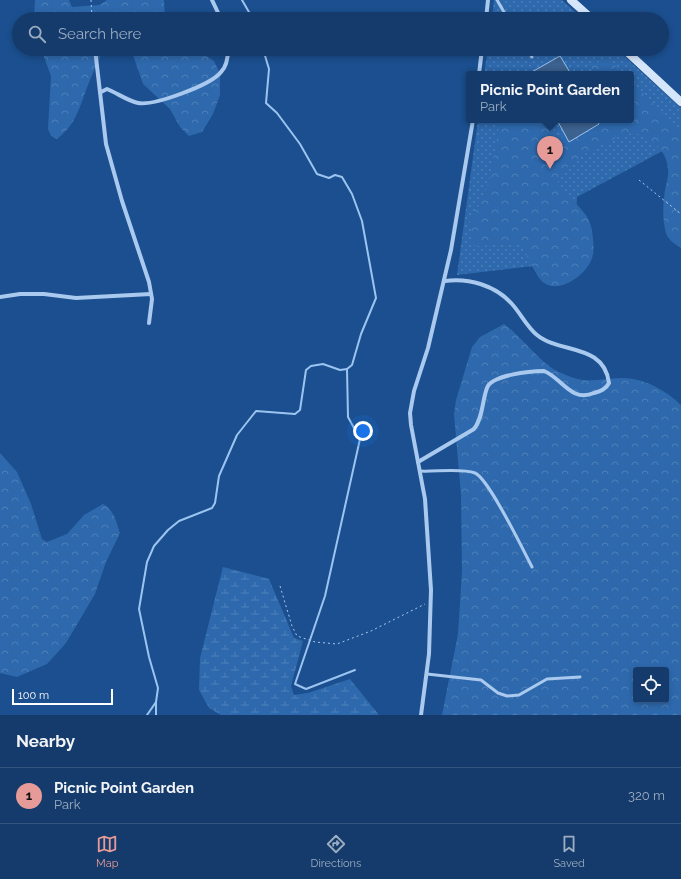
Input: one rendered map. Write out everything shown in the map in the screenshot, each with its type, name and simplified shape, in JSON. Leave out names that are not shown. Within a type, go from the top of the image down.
[{"type":"main road","points":[[571,0],[584,12]]},
{"type":"main road","points":[[632,56],[681,102]]},
{"type":"street","points":[[212,0],[218,12]]},
{"type":"street","points":[[487,12],[488,0]]},
{"type":"street","points":[[97,56],[106,144],[151,294],[152,312],[149,324]]},
{"type":"street","points":[[100,92],[107,89],[138,103],[158,101],[202,85],[220,74],[226,65],[227,56]]},
{"type":"street","points":[[479,71],[481,56]]},
{"type":"street","points":[[421,715],[427,674],[430,601],[425,499],[410,413],[414,391],[428,348],[445,281],[472,123]]},
{"type":"street","points":[[418,462],[474,429],[478,424],[487,386],[494,379],[544,371],[551,373],[561,385],[579,396],[590,395],[602,390],[610,383],[605,368],[596,359],[586,353],[538,336],[512,303],[501,296],[476,282],[461,279],[445,281]]},
{"type":"street","points":[[0,297],[20,294],[44,294],[76,298],[151,294]]},
{"type":"lane","points":[[496,0],[504,12]]},
{"type":"lane","points":[[420,471],[468,471],[477,474],[502,511],[532,567]]},
{"type":"lane","points":[[427,674],[476,678],[486,683],[498,693],[507,696],[519,695],[547,679],[580,677]]},
{"type":"path","points":[[91,0],[92,12]]},
{"type":"path","points":[[638,180],[681,214]]},
{"type":"path","points":[[280,586],[292,626],[297,636],[315,642],[337,644],[371,631],[430,601]]},
{"type":"green space","points":[[35,0],[69,0],[72,7],[99,5],[107,0],[164,0],[165,12],[34,12]]},
{"type":"green space","points":[[494,0],[562,0],[575,12],[493,12]]},
{"type":"green space","points":[[44,56],[101,56],[74,120],[64,133],[57,139],[51,136],[48,129],[51,76]]},
{"type":"green space","points":[[133,56],[206,56],[214,61],[220,74],[220,95],[213,114],[202,132],[189,136],[180,127],[170,109],[143,84]]},
{"type":"green space","points":[[487,56],[624,56],[681,108],[681,141],[577,197],[575,261],[457,275],[478,123],[634,123],[634,71],[484,71]]},
{"type":"green space","points":[[608,60],[621,71],[591,71],[591,64]]},
{"type":"green space","points":[[634,83],[674,125],[681,129],[681,248],[668,238],[663,217],[665,190],[668,177],[667,162],[660,148],[654,142],[641,135],[634,134],[620,136],[589,152],[575,161],[557,179],[565,193],[582,210],[590,223],[592,231],[594,248],[592,258],[585,270],[572,281],[558,286],[551,286],[541,281],[521,244],[509,243],[474,246],[469,218],[480,204],[490,179],[499,123],[549,123],[559,137],[567,138],[587,123],[634,123]]},
{"type":"green space","points":[[504,324],[538,357],[559,372],[582,380],[624,378],[640,381],[662,390],[681,405],[681,715],[442,715],[458,634],[462,571],[461,495],[454,414],[456,400],[472,347],[480,337]]},
{"type":"green space","points":[[0,453],[17,472],[31,504],[42,539],[47,542],[67,534],[84,515],[103,504],[110,509],[116,520],[120,533],[106,562],[95,594],[66,643],[47,664],[17,677],[0,673]]},
{"type":"green space","points":[[223,567],[269,579],[294,638],[303,641],[291,686],[294,695],[308,693],[350,679],[379,715],[221,715],[209,708],[199,690],[200,658]]},
{"type":"shaded area","points":[[560,56],[569,71],[534,71]]},
{"type":"shaded area","points":[[559,123],[598,123],[599,124],[569,142]]},
{"type":"waterway","points":[[242,0],[249,12]]},
{"type":"waterway","points":[[147,715],[156,702],[158,688],[149,657],[139,609],[147,562],[154,546],[168,530],[179,521],[212,508],[215,503],[219,476],[237,435],[256,411],[295,414],[300,410],[306,370],[311,366],[323,364],[340,370],[347,369],[352,365],[361,334],[376,298],[362,221],[352,194],[342,177],[335,175],[329,178],[317,174],[300,144],[277,113],[266,103],[269,69],[265,56]]},
{"type":"waterway","points":[[347,369],[348,417],[360,439],[325,596],[295,684],[306,689],[355,670]]},
{"type":"waterway","points":[[156,702],[156,715]]},
{"type":"place","name":"Picnic Point Garden","points":[[550,169]]}]
